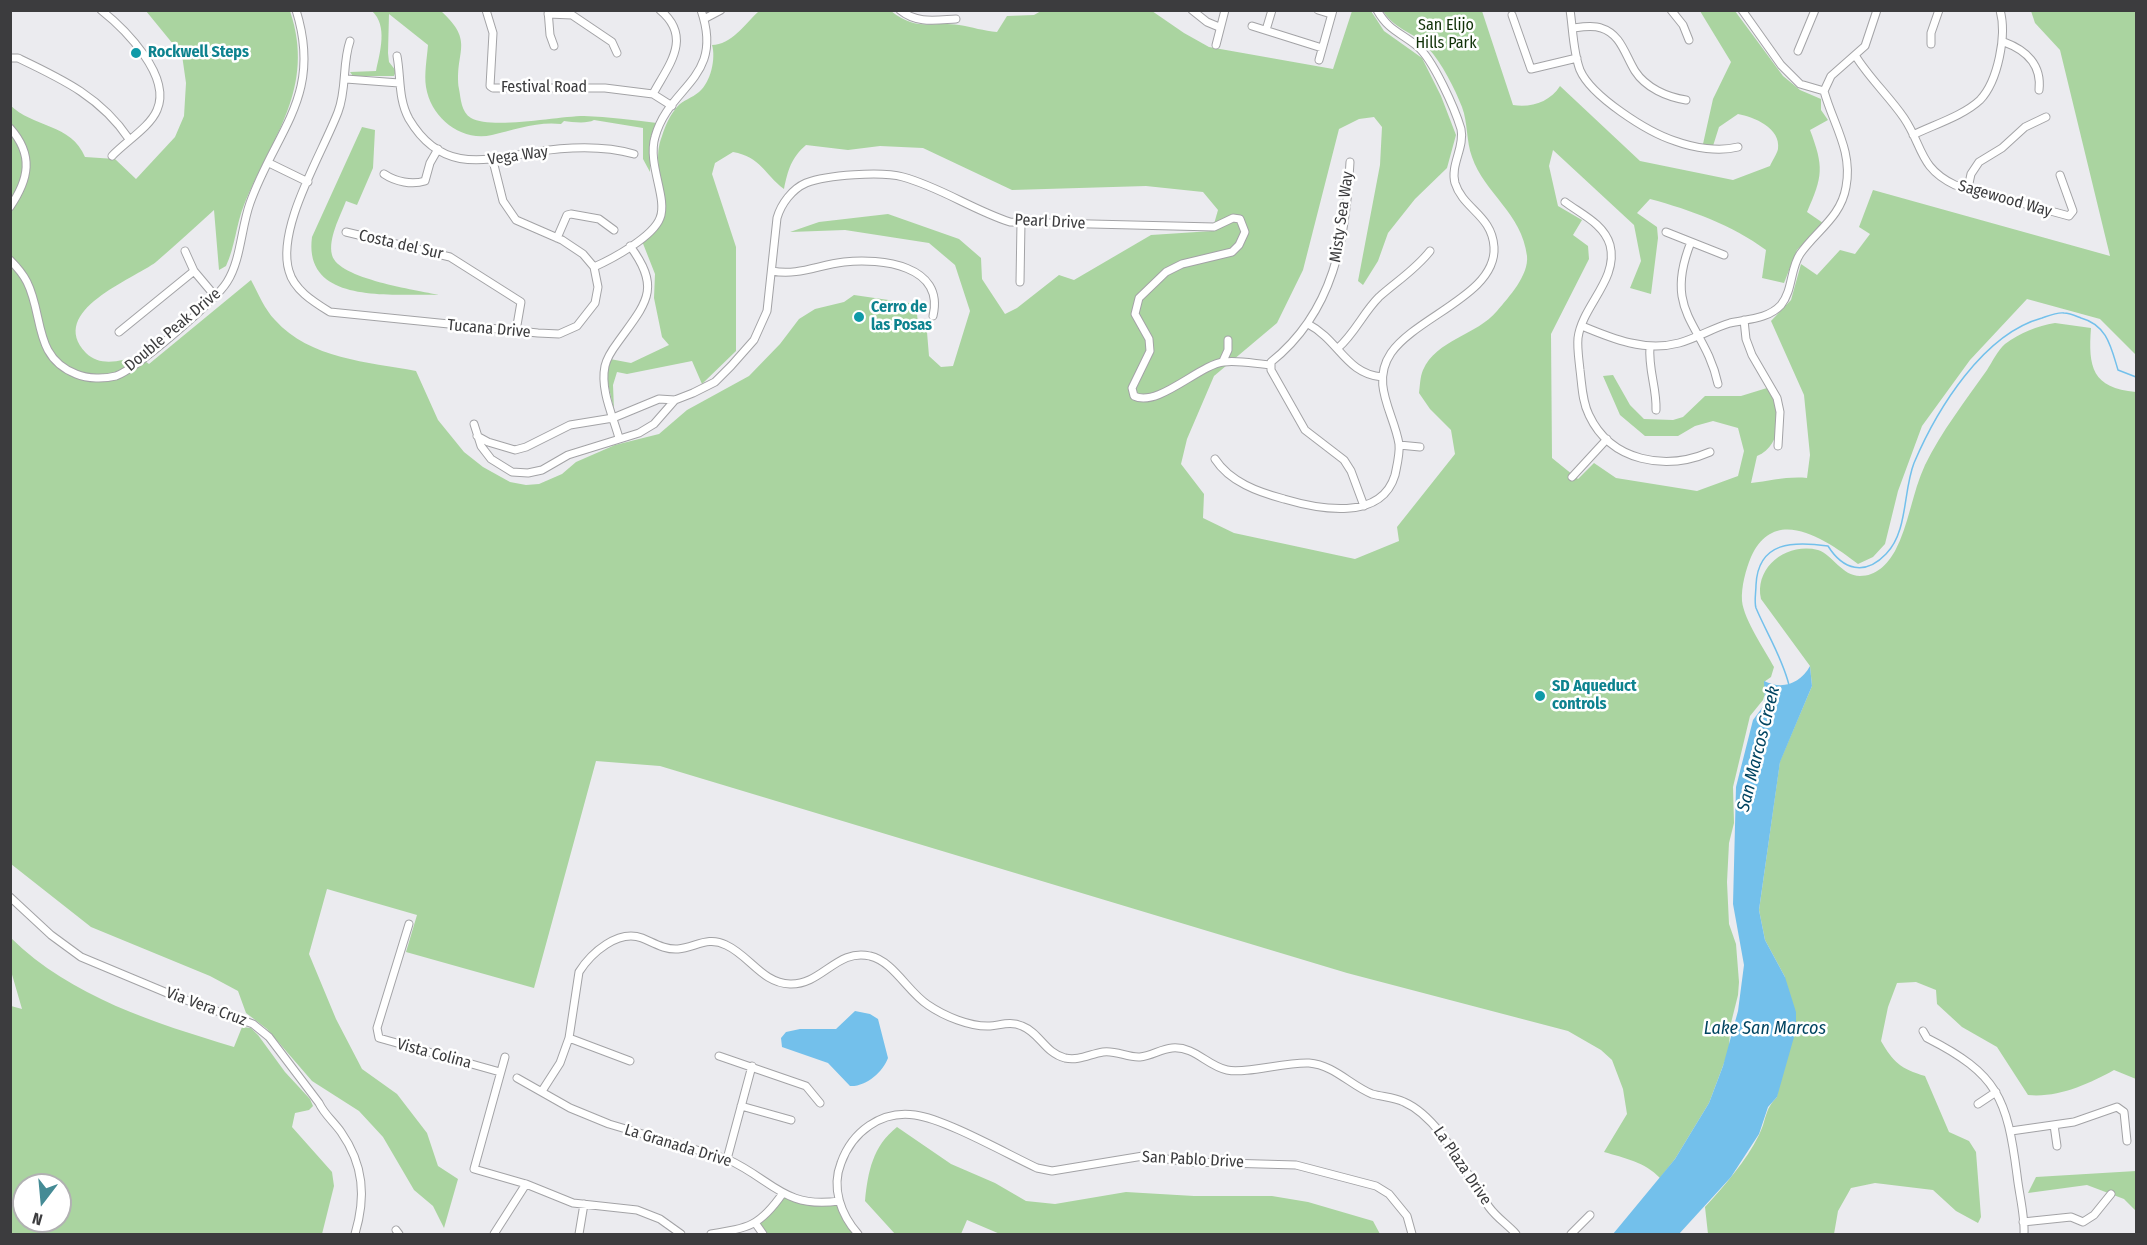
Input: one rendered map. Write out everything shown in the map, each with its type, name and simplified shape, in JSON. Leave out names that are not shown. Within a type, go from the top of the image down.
[{"type":"street","points":[[100,10],[121,27],[146,58],[160,83],[157,111],[112,156]]},
{"type":"street","name":"Double Peak Drive","points":[[10,260],[29,285],[40,334],[47,350],[64,368],[83,376],[105,378],[126,371],[207,303],[232,273],[248,210],[294,114],[302,86],[304,49],[296,10]]},
{"type":"street","name":"Festival Road","points":[[486,10],[494,33],[490,86],[493,88],[604,88],[653,94],[672,106]]},
{"type":"street","points":[[653,94],[674,60],[676,49],[672,23],[660,10]]},
{"type":"street","points":[[493,161],[507,210],[516,220],[557,238],[583,254],[594,267],[630,246],[652,230],[660,219],[663,203],[652,162],[654,138],[672,106],[695,80],[705,55],[707,29],[701,10]]},
{"type":"street","points":[[704,19],[721,10]]},
{"type":"street","points":[[900,10],[909,17],[924,21],[956,19]]},
{"type":"street","points":[[1192,10],[1207,22],[1219,27]]},
{"type":"street","points":[[1216,45],[1225,10]]},
{"type":"street","points":[[1266,30],[1272,10]]},
{"type":"street","points":[[1318,10],[1332,12],[1319,60]]},
{"type":"street","points":[[1215,459],[1223,471],[1241,483],[1283,499],[1333,508],[1364,506],[1383,496],[1393,482],[1398,463],[1399,445],[1382,392],[1382,377],[1390,354],[1421,323],[1483,281],[1491,266],[1494,248],[1490,230],[1483,217],[1461,195],[1454,181],[1461,140],[1456,116],[1426,55],[1417,46],[1390,29],[1377,10]]},
{"type":"street","points":[[1570,10],[1581,70],[1590,86],[1635,121],[1675,141],[1725,150],[1738,147]]},
{"type":"street","points":[[1671,10],[1683,25],[1689,40]]},
{"type":"street","points":[[1742,10],[1781,65],[1800,84],[1824,91]]},
{"type":"street","points":[[1798,51],[1815,10]]},
{"type":"street","points":[[1582,326],[1614,339],[1650,346],[1680,343],[1773,312],[1782,303],[1789,291],[1799,255],[1827,226],[1846,189],[1848,168],[1845,145],[1824,91],[1831,76],[1842,63],[1856,55],[1865,46],[1877,10]]},
{"type":"street","points":[[1931,44],[1931,33],[1939,10]]},
{"type":"street","points":[[1913,135],[1980,99],[1988,86],[2004,42],[2000,10]]},
{"type":"street","points":[[554,46],[550,35],[548,12],[572,15],[612,42],[617,53]]},
{"type":"street","points":[[1512,15],[1531,69],[1578,58]]},
{"type":"street","points":[[1252,26],[1322,48]]},
{"type":"street","points":[[1573,28],[1601,28],[1615,36],[1626,50],[1635,72],[1652,88],[1670,98],[1686,100]]},
{"type":"street","name":"Tucana Drive","points":[[350,41],[346,79],[339,110],[290,224],[287,248],[289,271],[296,285],[310,300],[330,312],[559,334],[577,326],[595,303],[597,287],[594,267]]},
{"type":"street","points":[[2004,42],[2020,48],[2031,57],[2038,75],[2039,90]]},
{"type":"street","name":"Sagewood Way","points":[[1856,55],[1905,120],[1922,158],[1943,180],[2069,216],[2073,211],[2064,180],[2060,175]]},
{"type":"street","name":"Vega Way","points":[[397,56],[399,83],[409,118],[429,143],[438,149],[469,161],[493,161],[536,152],[579,148],[621,150],[634,154]]},
{"type":"street","points":[[10,58],[18,58],[67,81],[94,98],[129,139]]},
{"type":"street","points":[[346,79],[399,83]]},
{"type":"street","points":[[1968,188],[1971,174],[1979,162],[2002,148],[2025,128],[2046,117]]},
{"type":"street","points":[[10,128],[22,144],[28,166],[23,188],[10,207]]},
{"type":"street","points":[[384,174],[392,180],[417,184],[426,181],[430,163],[438,149]]},
{"type":"street","name":"Misty Sea Way","points":[[1271,365],[1308,324],[1321,304],[1339,256],[1350,162]]},
{"type":"street","points":[[269,163],[308,182]]},
{"type":"street","name":"Pearl Drive","points":[[477,435],[488,442],[515,450],[526,447],[570,425],[613,418],[658,399],[675,400],[715,382],[754,340],[767,311],[779,210],[794,191],[804,184],[820,179],[899,176],[921,182],[985,214],[1010,222],[1214,227],[1233,218],[1240,219],[1245,232],[1238,248],[1226,254],[1172,268],[1139,298],[1135,314],[1149,339],[1150,351],[1132,385],[1134,396],[1140,399],[1164,392],[1223,361]]},
{"type":"street","points":[[1565,202],[1595,223],[1604,232],[1610,246],[1611,259],[1608,271],[1582,326],[1578,343],[1584,400],[1595,425],[1629,456],[1642,460],[1680,461],[1710,452]]},
{"type":"street","points":[[557,238],[567,215],[571,214],[599,219],[614,230]]},
{"type":"street","points":[[1020,282],[1021,222]]},
{"type":"street","name":"Costa del Sur","points":[[346,232],[450,257],[521,302],[516,331]]},
{"type":"street","points":[[1666,232],[1724,255]]},
{"type":"street","points":[[1691,242],[1682,269],[1680,292],[1697,336],[1716,372],[1718,384]]},
{"type":"street","points":[[619,438],[605,389],[606,362],[648,297],[649,280],[643,264],[630,246]]},
{"type":"street","points":[[1338,348],[1348,339],[1380,297],[1407,276],[1430,250]]},
{"type":"street","points":[[185,251],[194,271],[214,296]]},
{"type":"street","points":[[772,271],[797,274],[825,265],[858,262],[910,269],[919,273],[932,285],[936,299],[933,316]]},
{"type":"street","points":[[118,332],[194,271]]},
{"type":"street","points":[[1744,320],[1746,339],[1752,355],[1777,398],[1780,412],[1778,446]]},
{"type":"street","points":[[1308,324],[1321,331],[1357,370],[1369,376],[1382,377]]},
{"type":"street","points":[[1228,340],[1228,350],[1223,361],[1271,365],[1305,430],[1344,460],[1352,471],[1364,506]]},
{"type":"street","points":[[1650,346],[1650,373],[1657,396],[1656,410]]},
{"type":"street","points":[[474,424],[477,435],[491,459],[498,465],[521,473],[542,470],[568,455],[639,433],[654,424],[675,400]]},
{"type":"street","points":[[1572,477],[1608,439]]},
{"type":"street","points":[[1399,445],[1420,447]]},
{"type":"street","name":"Via Vera Cruz","points":[[10,897],[51,935],[81,957],[172,995],[253,1024],[269,1037],[319,1102],[323,1112],[332,1119],[350,1144],[357,1161],[363,1202],[355,1234]]},
{"type":"street","name":"Vista Colina","points":[[409,924],[377,1028],[379,1038],[500,1072]]},
{"type":"street","name":"La Plaza Drive","points":[[542,1091],[560,1063],[569,1038],[579,972],[585,963],[607,944],[621,937],[639,937],[668,949],[683,948],[703,941],[718,942],[733,949],[773,980],[792,984],[805,983],[821,975],[846,957],[870,956],[886,965],[909,990],[936,1009],[978,1025],[1007,1023],[1021,1025],[1032,1032],[1046,1048],[1063,1058],[1073,1059],[1107,1052],[1144,1056],[1173,1048],[1187,1049],[1217,1068],[1231,1071],[1300,1063],[1330,1069],[1372,1094],[1402,1100],[1418,1109],[1432,1122],[1491,1210],[1516,1234]]},
{"type":"street","points":[[1923,1031],[1927,1038],[1970,1062],[1996,1092],[2008,1116],[2024,1234]]},
{"type":"street","points":[[569,1038],[630,1061]]},
{"type":"street","points":[[719,1056],[806,1086],[820,1103]]},
{"type":"street","points":[[505,1057],[474,1169],[526,1184],[560,1199],[637,1210],[660,1219],[681,1234]]},
{"type":"street","points":[[727,1159],[752,1066]]},
{"type":"street","name":"La Granada Drive","points":[[518,1078],[570,1108],[609,1125],[727,1159],[745,1167],[783,1193],[811,1204],[839,1201]]},
{"type":"street","points":[[1978,1104],[1996,1092]]},
{"type":"street","points":[[741,1106],[791,1120]]},
{"type":"street","points":[[2011,1131],[2074,1122],[2117,1107],[2124,1112],[2127,1141]]},
{"type":"street","name":"San Pablo Drive","points":[[858,1234],[847,1220],[839,1201],[838,1168],[845,1151],[855,1137],[872,1123],[886,1117],[915,1114],[931,1118],[1037,1168],[1052,1171],[1143,1156],[1191,1162],[1296,1165],[1376,1186],[1389,1194],[1407,1216],[1412,1234]]},
{"type":"street","points":[[2054,1125],[2057,1146]]},
{"type":"street","points":[[494,1234],[526,1184]]},
{"type":"street","points":[[711,1234],[744,1229],[756,1224],[770,1213],[783,1193]]},
{"type":"street","points":[[2023,1222],[2071,1217],[2083,1222],[2094,1215],[2111,1194]]},
{"type":"street","points":[[579,1234],[584,1204]]},
{"type":"street","points":[[1571,1234],[1590,1215]]},
{"type":"street","points":[[756,1224],[763,1234]]},
{"type":"green space","name":"San Elijo Hills Park","points":[[146,11],[290,11],[297,39],[298,64],[294,88],[278,134],[244,205],[226,266],[219,270],[214,210],[156,262],[114,287],[85,310],[77,323],[77,338],[86,353],[104,361],[118,361],[138,356],[149,364],[251,280],[271,316],[289,333],[305,343],[341,357],[416,371],[438,420],[464,452],[483,467],[510,482],[526,485],[539,484],[562,474],[576,462],[615,445],[659,434],[687,410],[749,376],[780,344],[799,319],[815,309],[844,302],[854,295],[916,304],[918,324],[927,332],[929,356],[941,367],[953,366],[970,311],[955,265],[929,243],[845,230],[790,232],[819,222],[888,214],[959,239],[981,258],[982,279],[1005,314],[1017,308],[1059,275],[1074,280],[1151,235],[1212,231],[1218,210],[1203,192],[1146,186],[1012,190],[923,148],[880,146],[848,150],[806,145],[791,165],[784,189],[756,162],[733,152],[715,163],[712,174],[736,247],[736,351],[702,384],[692,361],[627,374],[617,372],[613,385],[614,410],[606,375],[610,359],[631,363],[669,345],[662,337],[654,298],[655,274],[642,241],[655,228],[662,216],[664,203],[658,151],[663,132],[677,107],[699,92],[707,82],[713,63],[712,45],[731,38],[758,12],[891,11],[916,24],[949,24],[997,32],[1007,16],[1034,15],[1041,11],[1152,11],[1209,47],[1333,69],[1352,11],[1371,11],[1384,31],[1422,58],[1441,96],[1456,135],[1447,168],[1415,199],[1388,233],[1378,261],[1363,285],[1358,281],[1380,165],[1382,127],[1374,117],[1359,119],[1339,129],[1303,270],[1277,323],[1214,376],[1187,439],[1181,464],[1204,494],[1203,518],[1234,533],[1355,559],[1399,541],[1397,527],[1455,454],[1451,430],[1430,409],[1419,393],[1423,370],[1429,360],[1447,344],[1489,319],[1512,292],[1525,271],[1527,256],[1524,241],[1511,215],[1485,182],[1472,157],[1462,107],[1448,76],[1423,43],[1394,23],[1383,11],[1482,11],[1513,105],[1527,106],[1540,103],[1556,92],[1560,86],[1640,161],[1733,180],[1770,166],[1778,149],[1778,142],[1771,129],[1758,121],[1738,114],[1719,127],[1713,146],[1703,144],[1713,99],[1731,62],[1700,11],[1735,11],[1783,76],[1800,90],[1821,99],[1821,110],[1828,120],[1810,130],[1818,153],[1820,171],[1807,212],[1823,223],[1797,250],[1784,283],[1762,278],[1766,250],[1753,241],[1711,219],[1650,199],[1637,213],[1657,227],[1658,238],[1651,294],[1630,288],[1641,261],[1634,225],[1553,150],[1549,166],[1558,206],[1582,220],[1573,235],[1588,246],[1589,259],[1551,334],[1552,458],[1578,479],[1594,463],[1616,478],[1697,491],[1738,476],[1744,451],[1738,428],[1713,421],[1695,426],[1678,436],[1645,436],[1620,415],[1603,376],[1613,375],[1630,405],[1644,419],[1673,420],[1683,417],[1705,396],[1741,396],[1767,388],[1772,396],[1777,415],[1776,435],[1766,451],[1757,456],[1751,483],[1786,478],[1807,478],[1810,455],[1804,395],[1771,321],[1791,300],[1801,264],[1817,275],[1840,250],[1855,254],[1870,234],[1859,227],[1873,190],[2110,256],[2060,50],[2035,23],[2031,11],[2136,11],[2136,355],[2100,319],[2027,299],[1970,360],[1922,426],[1898,491],[1885,544],[1873,557],[1858,564],[1817,537],[1787,529],[1774,532],[1761,541],[1751,557],[1743,584],[1742,601],[1751,626],[1774,667],[1771,677],[1764,682],[1767,687],[1763,700],[1750,716],[1733,787],[1734,823],[1729,843],[1727,882],[1729,924],[1736,944],[1738,995],[1730,1027],[1729,1050],[1709,1103],[1675,1159],[1660,1178],[1641,1164],[1604,1152],[1627,1114],[1623,1089],[1612,1060],[1601,1050],[1568,1031],[1347,973],[660,766],[596,761],[534,988],[406,952],[417,915],[327,889],[309,954],[336,1019],[362,1069],[397,1094],[427,1133],[438,1166],[458,1179],[444,1228],[433,1206],[414,1190],[383,1137],[359,1111],[312,1081],[267,1029],[246,1013],[238,991],[210,976],[91,927],[11,864],[10,105],[29,118],[71,138],[85,157],[115,159],[136,179],[175,137],[184,116],[186,83],[182,55]]},
{"type":"green space","points":[[372,11],[441,11],[452,22],[461,40],[458,76],[461,101],[463,109],[471,118],[494,123],[509,123],[584,116],[657,123],[650,146],[650,172],[643,159],[643,128],[594,120],[564,121],[561,124],[535,125],[480,136],[469,135],[449,125],[434,109],[426,87],[428,45],[389,14],[388,53],[389,62],[396,71],[394,76],[353,76],[350,72],[376,71],[382,40],[380,24]]},
{"type":"green space","points":[[362,127],[375,130],[373,168],[357,205],[346,201],[333,235],[332,255],[337,263],[348,271],[363,277],[439,295],[377,294],[355,291],[336,285],[322,275],[313,259],[312,237]]},
{"type":"green space","points":[[2055,323],[2091,328],[2092,364],[2096,373],[2110,386],[2136,392],[2136,1079],[2114,1070],[2084,1085],[2062,1092],[2028,1095],[1997,1047],[1962,1027],[1937,1004],[1936,990],[1916,982],[1897,983],[1888,1007],[1881,1041],[1898,1064],[1925,1076],[1949,1132],[1969,1141],[1976,1152],[1981,1217],[1978,1223],[1956,1211],[1933,1190],[1875,1183],[1851,1188],[1838,1211],[1834,1234],[1708,1234],[1705,1207],[1748,1154],[1762,1129],[1770,1106],[1777,1097],[1785,977],[1765,940],[1759,910],[1780,761],[1812,686],[1810,666],[1761,599],[1760,587],[1763,577],[1775,559],[1806,548],[1818,550],[1854,575],[1866,576],[1885,565],[1900,541],[1931,453],[1998,353],[2005,344],[2023,333]]},
{"type":"green space","points":[[11,938],[60,977],[115,1006],[145,1018],[234,1047],[242,1027],[251,1028],[285,1072],[310,1099],[313,1106],[309,1110],[295,1113],[292,1127],[332,1172],[334,1186],[322,1234],[11,1234],[11,1006],[22,1009],[11,971]]},
{"type":"green space","points":[[897,1127],[951,1164],[995,1183],[1026,1201],[1055,1204],[1126,1192],[1194,1196],[1272,1196],[1308,1202],[1373,1221],[1380,1234],[1000,1234],[967,1220],[961,1234],[895,1234],[865,1201],[873,1160],[882,1142]]},
{"type":"green space","points":[[2136,1171],[2136,1211],[2124,1199],[2087,1185],[2028,1193],[2036,1177]]},
{"type":"green space","points":[[783,1193],[793,1199],[839,1201],[859,1234],[765,1234],[756,1224]]},
{"type":"water","name":"Lake San Marcos","points":[[1810,666],[1812,686],[1780,762],[1759,910],[1765,940],[1785,977],[1796,1012],[1796,1030],[1777,1097],[1768,1107],[1759,1134],[1731,1177],[1679,1234],[1613,1234],[1675,1159],[1709,1103],[1723,1066],[1738,1011],[1744,965],[1733,904],[1736,787],[1753,720],[1765,704],[1764,681],[1777,685],[1790,684],[1801,677]]},
{"type":"water","points":[[855,1011],[870,1014],[878,1019],[888,1058],[878,1073],[862,1084],[850,1086],[828,1063],[782,1047],[781,1038],[786,1032],[800,1029],[836,1029]]},
{"type":"waterway","name":"San Marcos Creek","points":[[1789,685],[1755,606],[1758,570],[1763,560],[1780,547],[1803,544],[1828,546],[1840,560],[1855,567],[1870,565],[1886,554],[1893,545],[1902,523],[1914,463],[1935,420],[1964,376],[2000,340],[2042,318],[2058,313],[2071,314],[2097,326],[2107,338],[2118,370],[2136,377]]},
{"type":"place","name":"Rockwell Steps","points":[[136,53]]},
{"type":"place","name":"Cerro de las Posas","points":[[859,317]]},
{"type":"place","name":"SD Aqueduct controls","points":[[1540,696]]}]
